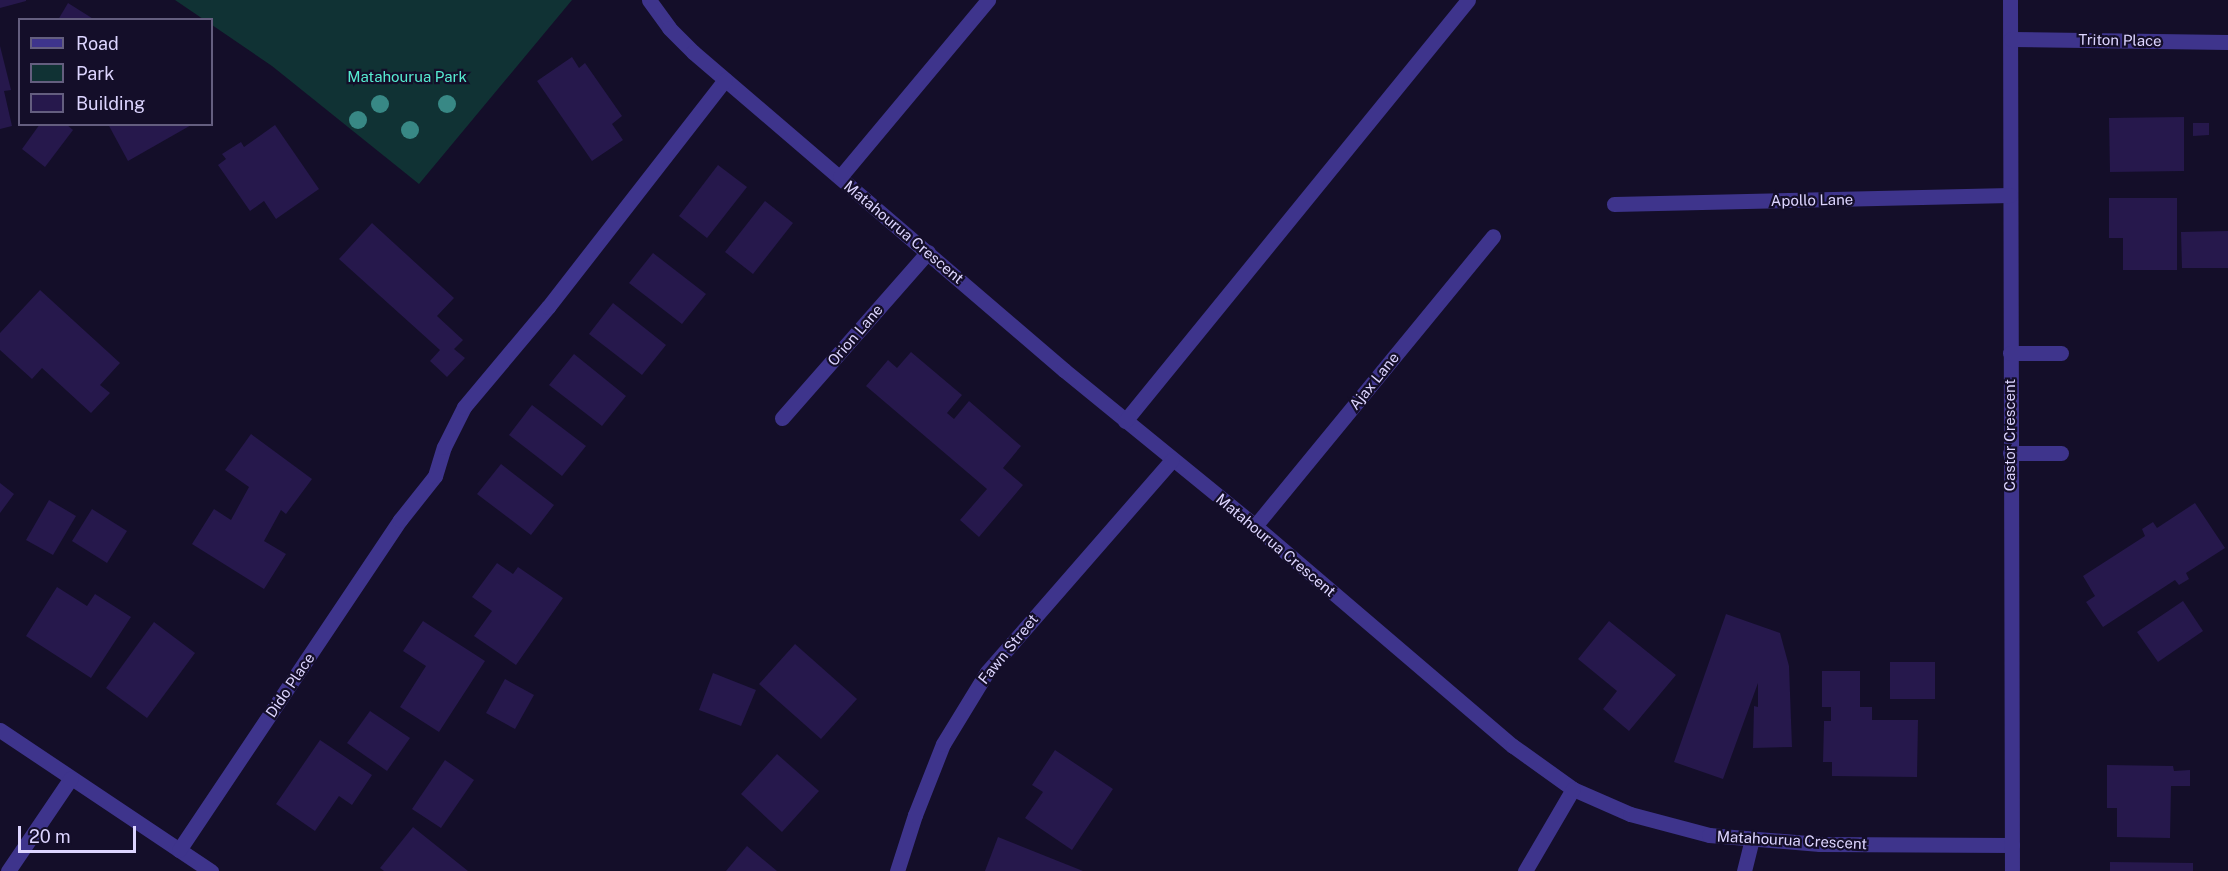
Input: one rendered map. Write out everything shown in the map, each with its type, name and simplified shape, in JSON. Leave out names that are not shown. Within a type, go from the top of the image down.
[{"type":"street","name":"Matahourua Crescent","points":[[649,0],[669,28],[725,80],[1125,421],[1254,526],[1513,746],[1573,789],[1630,814],[1670,827],[1709,835],[1820,844],[2012,845]]},
{"type":"street","points":[[840,177],[988,0]]},
{"type":"street","points":[[1125,421],[1468,0]]},
{"type":"street","name":"Castor Crescent","points":[[2010,0],[2012,871]]},
{"type":"street","name":"Triton Place","points":[[2011,39],[2228,42]]},
{"type":"street","name":"Dido Place","points":[[179,850],[400,520],[435,476],[444,447],[464,407],[548,307],[725,80]]},
{"type":"street","name":"Apollo Lane","points":[[1614,204],[2010,195]]},
{"type":"street","name":"Ajax Lane","points":[[1254,526],[1494,236]]},
{"type":"street","name":"Orion Lane","points":[[782,418],[928,252]]},
{"type":"street","points":[[2010,353],[2061,353]]},
{"type":"street","points":[[2010,453],[2061,453]]},
{"type":"street","name":"Fawn Street","points":[[897,871],[915,815],[943,744],[987,672],[1172,460]]},
{"type":"street","points":[[0,730],[211,871]]},
{"type":"street","points":[[8,871],[71,778]]},
{"type":"street","points":[[1526,871],[1573,789]]},
{"type":"street","points":[[1744,871],[1752,840]]},
{"type":"green space","name":"Matahourua Park","points":[[175,0],[572,0],[419,184],[272,66],[213,26],[213,18],[202,18]]},
{"type":"building","points":[[0,0],[26,0],[26,1],[0,8]]},
{"type":"building","points":[[68,3],[92,18],[59,18]]},
{"type":"building","points":[[0,46],[11,90],[4,91],[12,126],[0,129]]},
{"type":"building","points":[[572,57],[579,68],[585,63],[622,116],[612,124],[623,140],[592,161],[537,81]]},
{"type":"building","points":[[2184,117],[2184,171],[2110,172],[2109,118]]},
{"type":"building","points":[[2193,123],[2209,123],[2209,135],[2193,136]]},
{"type":"building","points":[[275,125],[319,189],[276,219],[264,201],[250,211],[218,165],[226,159],[222,154],[241,142],[244,147]]},
{"type":"building","points":[[39,126],[68,126],[73,130],[45,167],[22,149]]},
{"type":"building","points":[[109,126],[189,126],[128,161]]},
{"type":"building","points":[[718,165],[747,187],[707,238],[679,216]]},
{"type":"building","points":[[2109,198],[2177,198],[2177,270],[2123,270],[2123,238],[2109,238]]},
{"type":"building","points":[[765,201],[793,223],[753,274],[725,252]]},
{"type":"building","points":[[372,223],[454,298],[437,316],[463,340],[454,349],[465,358],[447,377],[430,361],[440,350],[339,259]]},
{"type":"building","points":[[2228,231],[2228,268],[2182,268],[2181,232]]},
{"type":"building","points":[[653,253],[706,294],[682,324],[629,283]]},
{"type":"building","points":[[40,290],[120,363],[100,385],[110,393],[91,413],[42,368],[32,379],[0,350],[0,333]]},
{"type":"building","points":[[613,303],[666,345],[642,375],[589,334]]},
{"type":"building","points":[[911,352],[962,395],[947,413],[954,419],[969,401],[1021,446],[1003,468],[1023,485],[979,537],[960,520],[987,489],[866,386],[888,360],[897,368]]},
{"type":"building","points":[[574,354],[626,396],[602,426],[549,385]]},
{"type":"building","points":[[532,405],[586,446],[562,476],[509,435]]},
{"type":"building","points":[[251,434],[312,479],[286,514],[281,510],[264,541],[286,554],[264,589],[192,544],[214,509],[231,520],[249,487],[225,470]]},
{"type":"building","points":[[501,464],[554,505],[531,535],[477,494]]},
{"type":"building","points":[[0,483],[14,494],[0,513]]},
{"type":"building","points":[[49,500],[76,516],[53,555],[26,540]]},
{"type":"building","points":[[2195,503],[2225,548],[2186,573],[2189,579],[2179,585],[2175,580],[2103,627],[2086,602],[2095,596],[2083,576],[2145,536],[2142,529],[2153,522],[2157,528]]},
{"type":"building","points":[[92,509],[127,531],[107,563],[72,541]]},
{"type":"building","points":[[497,563],[513,574],[518,567],[563,598],[516,665],[474,636],[492,611],[472,597]]},
{"type":"building","points":[[57,587],[87,606],[95,594],[131,617],[91,678],[26,636]]},
{"type":"building","points":[[2183,601],[2203,631],[2158,662],[2137,632]]},
{"type":"building","points":[[1726,614],[1780,633],[1789,666],[1792,747],[1753,748],[1754,706],[1758,707],[1758,683],[1723,779],[1674,762]]},
{"type":"building","points":[[423,621],[485,661],[439,732],[400,707],[426,666],[403,651]]},
{"type":"building","points":[[1609,621],[1676,675],[1629,731],[1603,709],[1617,691],[1578,659]]},
{"type":"building","points":[[154,622],[195,653],[147,718],[106,688]]},
{"type":"building","points":[[795,644],[857,699],[821,739],[759,684]]},
{"type":"building","points":[[1890,662],[1935,662],[1935,699],[1890,699]]},
{"type":"building","points":[[1822,671],[1860,671],[1860,707],[1872,707],[1872,720],[1918,720],[1917,777],[1832,776],[1832,762],[1823,762],[1824,721],[1831,721],[1831,707],[1822,707]]},
{"type":"building","points":[[713,673],[756,690],[741,726],[699,710]]},
{"type":"building","points":[[505,679],[534,695],[515,729],[486,713]]},
{"type":"building","points":[[370,711],[410,738],[387,771],[347,743]]},
{"type":"building","points":[[320,740],[372,775],[352,805],[339,796],[315,831],[276,804]]},
{"type":"building","points":[[1055,750],[1113,789],[1072,850],[1025,818],[1043,792],[1032,785]]},
{"type":"building","points":[[777,754],[819,791],[782,832],[741,794]]},
{"type":"building","points":[[445,760],[474,780],[441,828],[412,809]]},
{"type":"building","points":[[2107,765],[2173,766],[2174,771],[2190,770],[2190,786],[2171,786],[2170,838],[2117,837],[2117,808],[2107,808]]},
{"type":"building","points":[[413,827],[468,871],[384,871],[380,868]]},
{"type":"building","points":[[998,837],[1083,871],[985,871]]},
{"type":"building","points":[[747,846],[777,871],[726,871]]},
{"type":"building","points":[[2110,862],[2193,863],[2193,871],[2110,871]]}]
